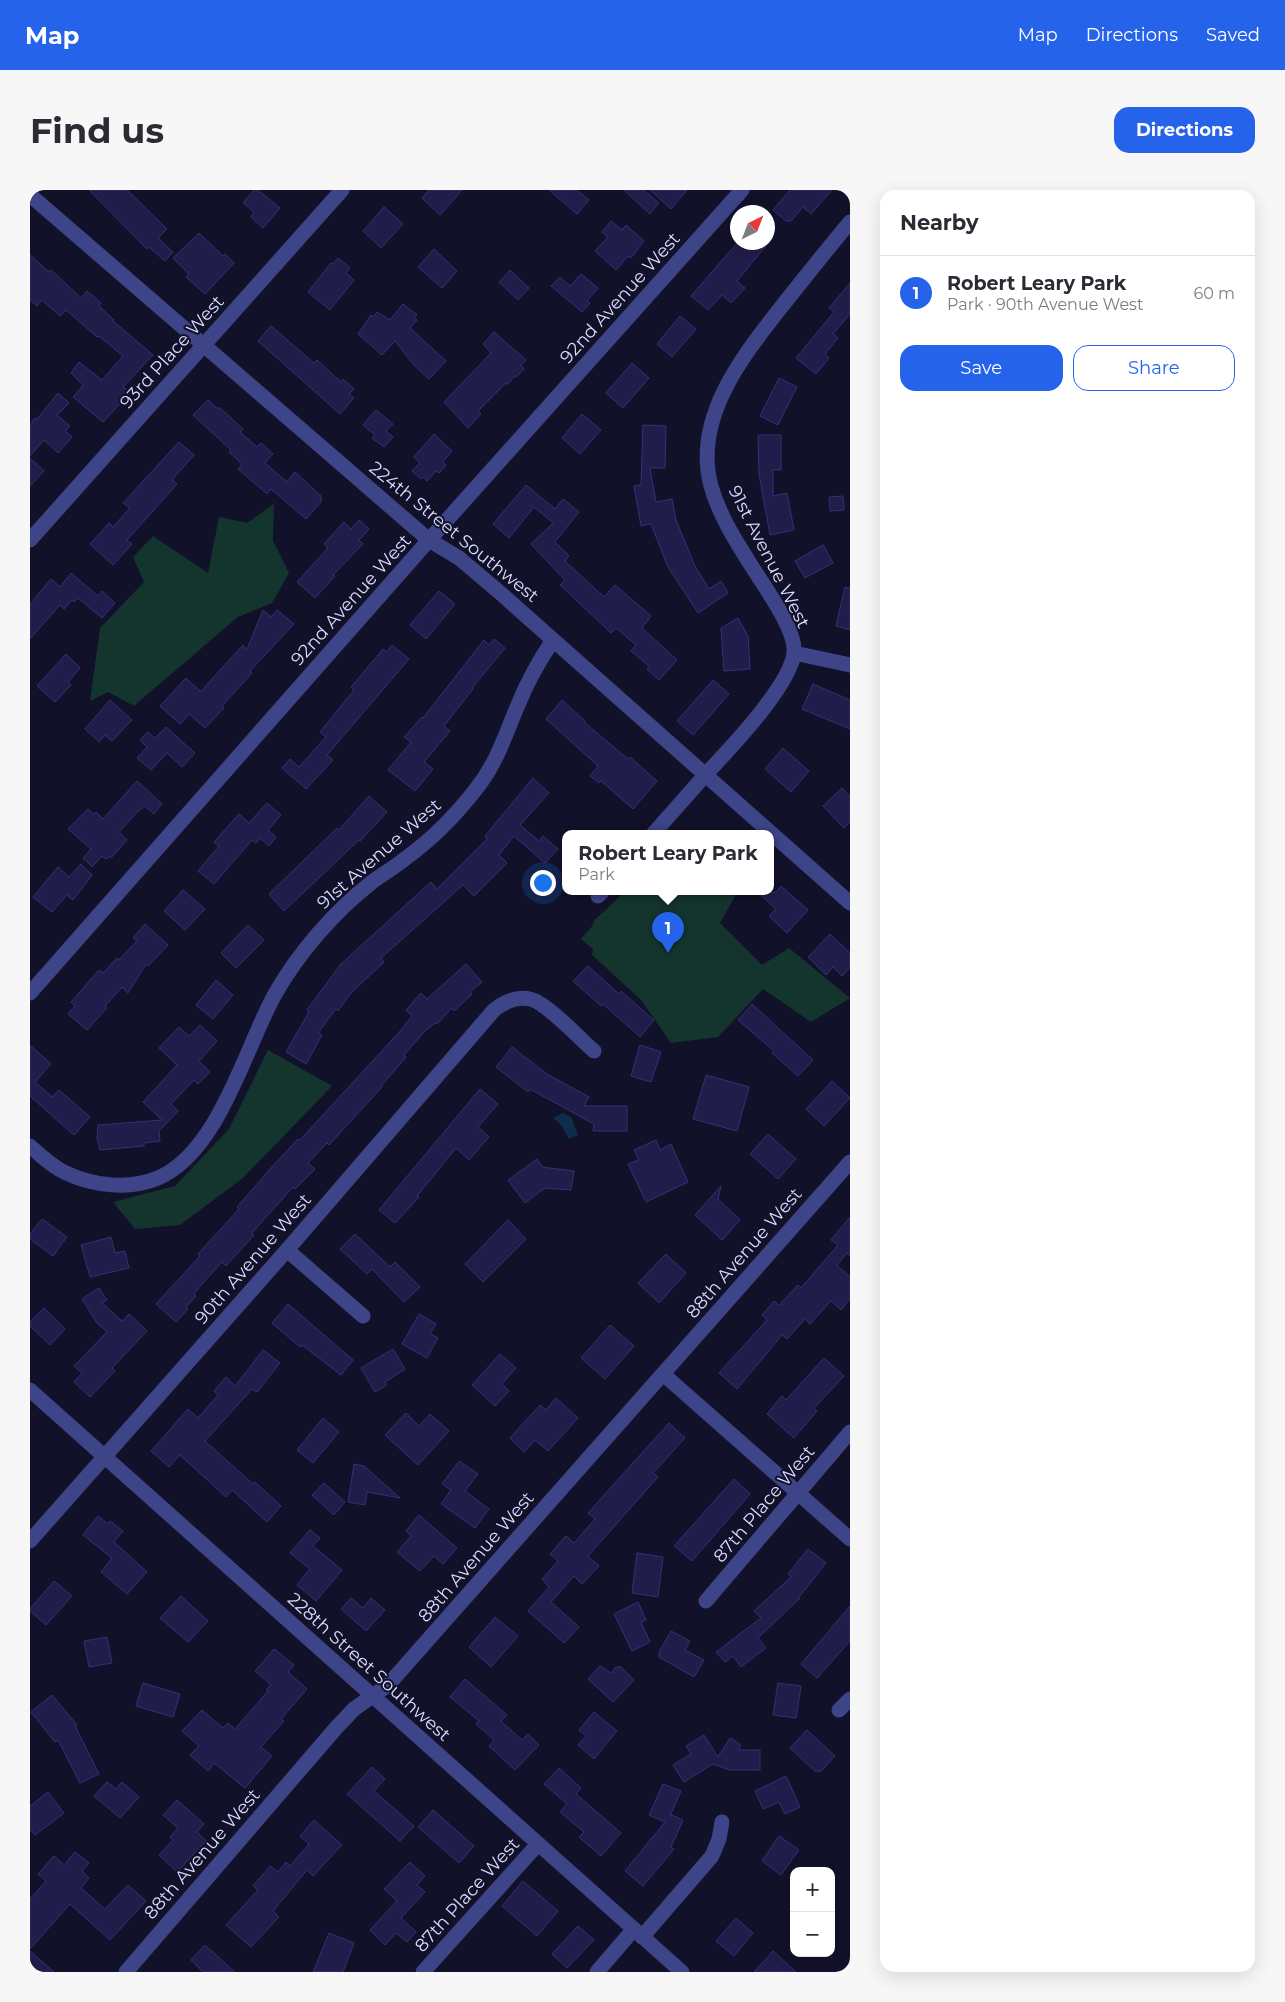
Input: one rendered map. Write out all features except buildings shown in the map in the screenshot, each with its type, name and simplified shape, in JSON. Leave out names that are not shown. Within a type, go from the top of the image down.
[{"type":"street","name":"93rd Place West","points":[[30,540],[342,190]]},
{"type":"street","name":"92nd Avenue West","points":[[30,993],[429,540],[742,190]]},
{"type":"street","name":"224th Street Southwest","points":[[30,195],[429,540],[459,558],[767,830]]},
{"type":"street","name":"91st Avenue West","points":[[705,775],[763,708],[787,672],[794,653],[790,632],[780,611],[725,522],[711,486],[708,446],[712,425],[731,378],[763,331],[850,222]]},
{"type":"street","name":"91st Avenue West","points":[[30,1146],[66,1173],[104,1184],[130,1185],[158,1178],[177,1166],[201,1144],[222,1110],[276,993],[298,959],[337,914],[371,883],[407,857],[443,826],[475,790],[489,772],[500,752],[518,704],[536,665],[553,640]]},
{"type":"street","points":[[794,653],[850,665]]},
{"type":"street","points":[[657,830],[705,775]]},
{"type":"street","name":"224th Street Southwest","points":[[774,836],[850,903]]},
{"type":"street","name":"90th Avenue West","points":[[30,1541],[287,1250],[494,1010],[505,1002],[525,998],[538,1002],[594,1051]]},
{"type":"street","name":"88th Avenue West","points":[[130,1971],[336,1728],[354,1709],[388,1685],[850,1162]]},
{"type":"street","points":[[287,1250],[363,1316]]},
{"type":"street","points":[[663,1374],[850,1539]]},
{"type":"street","name":"228th Street Southwest","points":[[30,1390],[682,1972]]},
{"type":"street","name":"87th Place West","points":[[706,1601],[850,1432]]},
{"type":"street","points":[[597,1972],[638,1933],[712,1856],[719,1839],[722,1822]]},
{"type":"street","name":"87th Place West","points":[[423,1972],[538,1844]]},
{"type":"green space","points":[[274,504],[273,541],[289,573],[272,603],[238,617],[134,706],[108,692],[90,701],[100,628],[144,582],[133,557],[153,536],[208,573],[219,517],[247,523]]},
{"type":"green space","points":[[620,895],[734,895],[720,923],[762,965],[789,948],[850,998],[811,1022],[763,989],[718,1037],[671,1043],[641,1000],[592,955],[593,949],[581,939],[593,925],[594,920]]},
{"type":"green space","points":[[268,1050],[332,1086],[243,1178],[180,1225],[135,1229],[113,1202],[175,1186],[229,1129]]},
{"type":"water","points":[[563,1113],[571,1117],[578,1135],[569,1139],[561,1125],[553,1118]]},
{"type":"place","name":"Robert Leary Park","points":[[668,953]]}]
